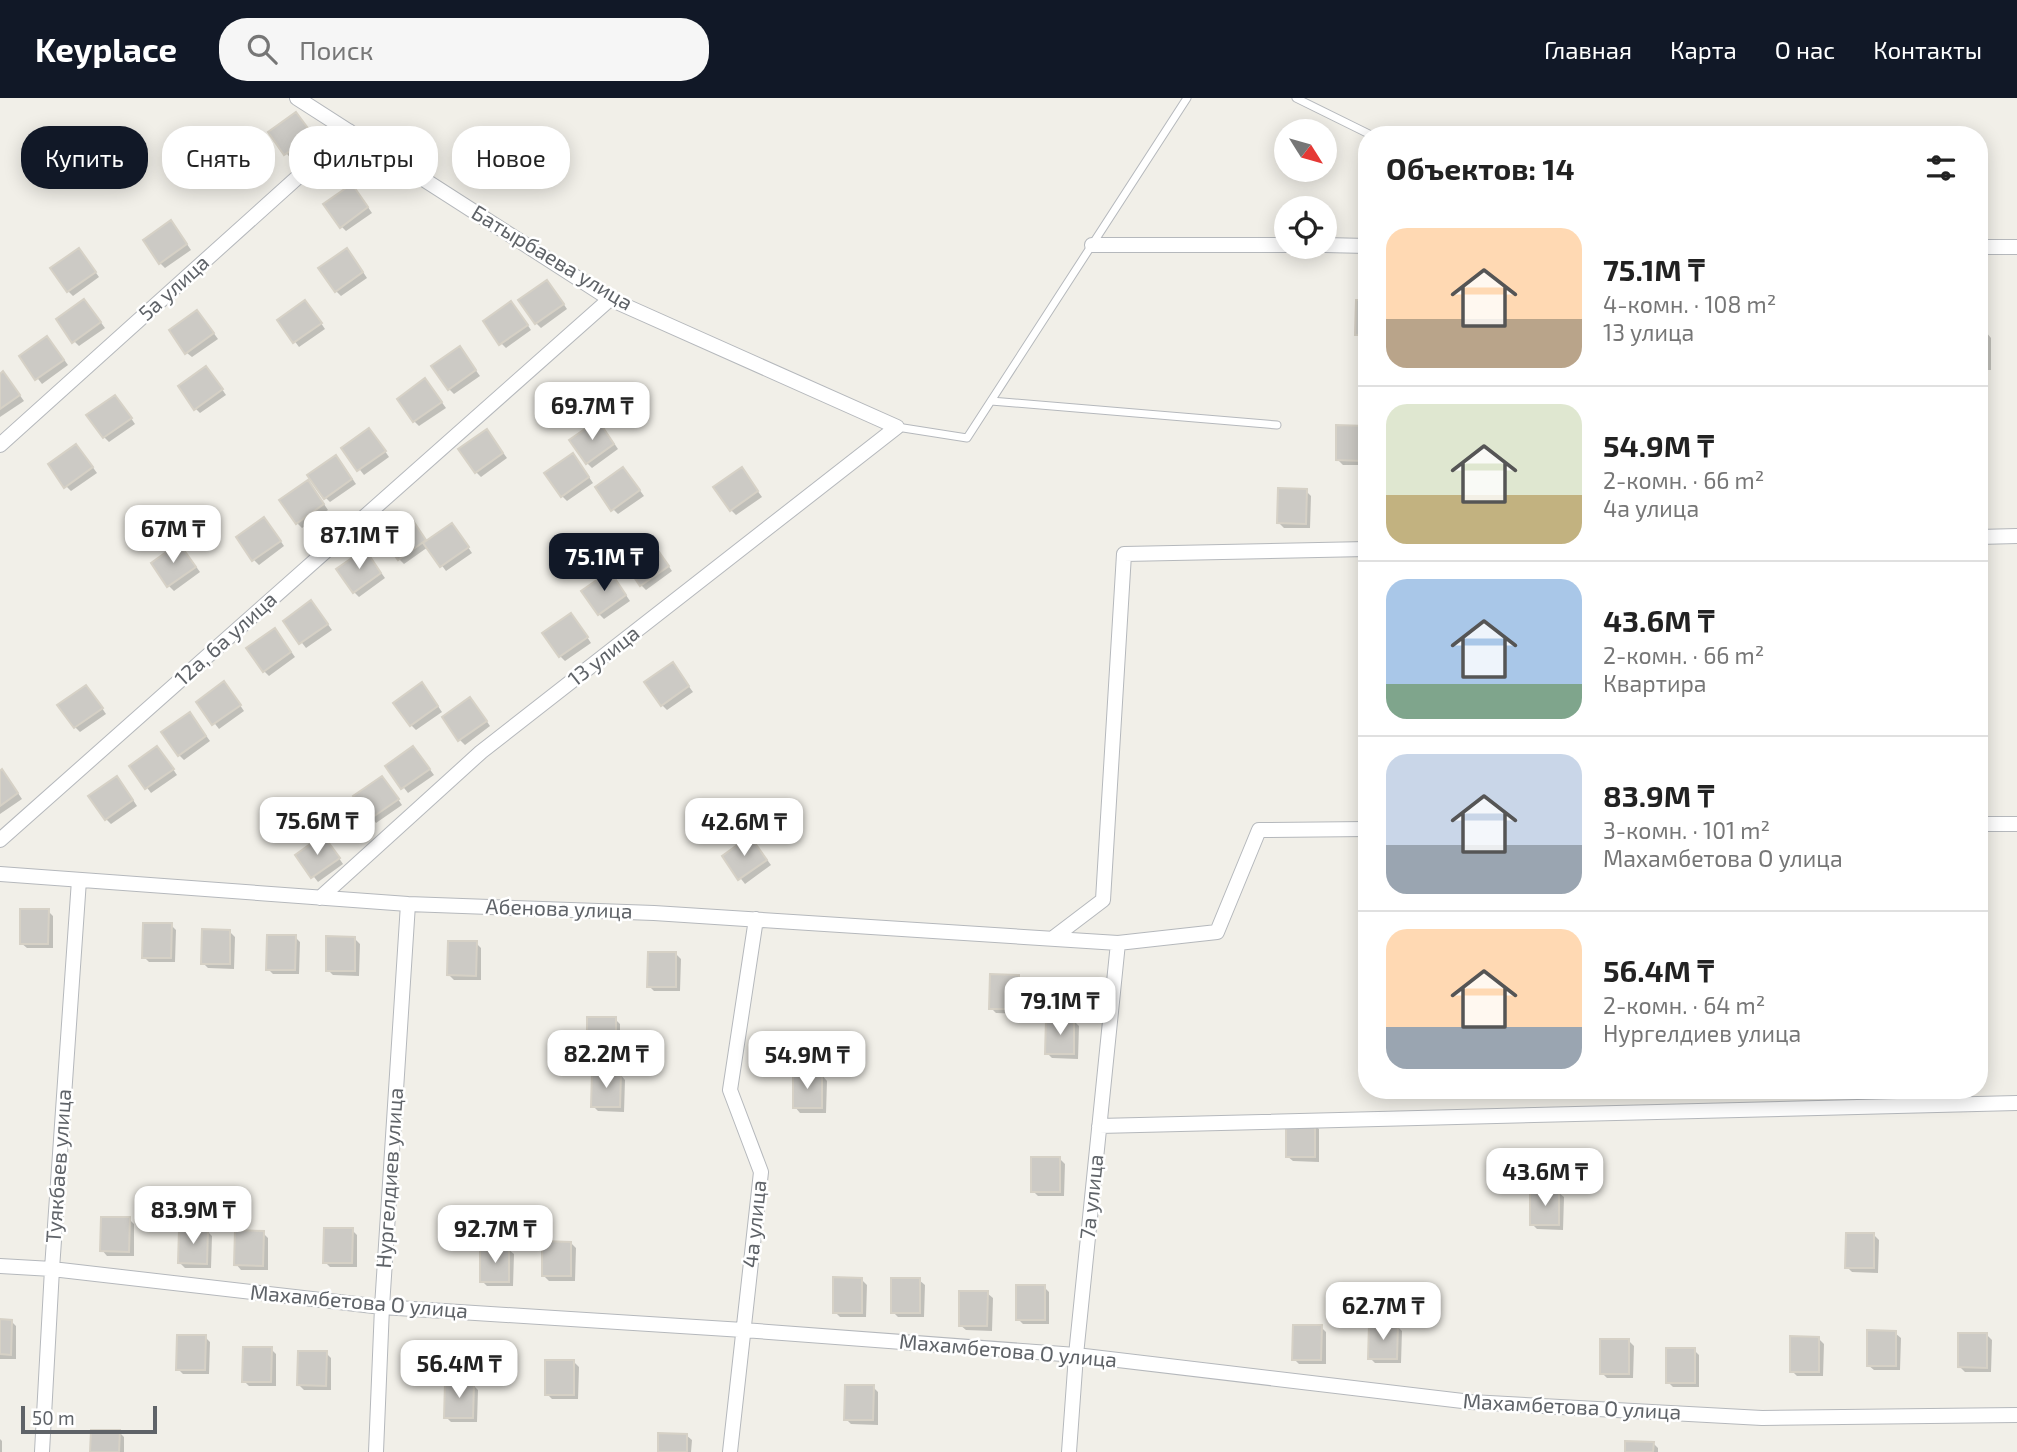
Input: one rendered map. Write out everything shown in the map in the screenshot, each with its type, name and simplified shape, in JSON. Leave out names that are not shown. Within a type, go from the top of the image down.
[{"type":"street","name":"Батырбаева улица","points":[[297,98],[341,126]]},
{"type":"street","name":"5а улица","points":[[0,445],[289,185]]},
{"type":"street","name":"Батырбаева улица","points":[[438,188],[610,299],[897,427]]},
{"type":"street","points":[[1092,245],[1274,245]]},
{"type":"street","points":[[1337,245],[1358,246]]},
{"type":"street","points":[[1988,247],[2017,247]]},
{"type":"street","name":"12а, 6а улица","points":[[0,840],[610,299]]},
{"type":"street","name":"13 улица","points":[[320,898],[481,752],[897,427]]},
{"type":"street","points":[[1988,537],[2017,536]]},
{"type":"street","points":[[1053,939],[1103,900],[1124,554],[1358,549]]},
{"type":"street","points":[[1988,824],[2017,824]]},
{"type":"street","name":"Абенова улица","points":[[0,874],[408,904],[654,913],[1118,943],[1217,932],[1259,830],[1358,829]]},
{"type":"street","name":"Туякбаев улица","points":[[42,1452],[79,880]]},
{"type":"street","name":"Нургелдиев улица","points":[[376,1452],[382,1307],[408,904]]},
{"type":"street","name":"4а улица","points":[[730,1452],[761,1172],[730,1090],[756,919]]},
{"type":"street","name":"7а улица","points":[[1069,1452],[1076,1355],[1118,943]]},
{"type":"street","points":[[1099,1126],[2017,1103]]},
{"type":"street","name":"Махамбетова О улица","points":[[0,1266],[52,1269],[382,1307],[1076,1355],[1471,1402],[1762,1418],[2017,1415]]},
{"type":"lane","points":[[897,427],[967,438],[1188,98]]},
{"type":"lane","points":[[1296,98],[1358,129]]},
{"type":"lane","points":[[990,401],[1277,425]]},
{"type":"building","points":[[296,112],[306,126],[289,126],[289,152],[284,155],[275,142],[275,127]]},
{"type":"building","points":[[345,189],[355,189],[368,207],[340,228],[323,204]]},
{"type":"building","points":[[171,220],[187,244],[159,264],[143,240]]},
{"type":"building","points":[[79,248],[96,272],[67,292],[50,268]]},
{"type":"building","points":[[347,248],[363,272],[335,292],[318,268]]},
{"type":"building","points":[[547,280],[564,304],[535,324],[518,300]]},
{"type":"building","points":[[84,299],[101,322],[72,343],[56,319]]},
{"type":"building","points":[[305,300],[322,323],[293,343],[277,320]]},
{"type":"building","points":[[1356,300],[1358,300],[1358,335],[1355,335]]},
{"type":"building","points":[[511,301],[528,325],[499,345],[483,321]]},
{"type":"building","points":[[197,310],[214,333],[185,354],[169,330]]},
{"type":"building","points":[[47,336],[64,360],[35,380],[19,356]]},
{"type":"building","points":[[460,346],[476,370],[448,390],[431,366]]},
{"type":"building","points":[[206,366],[223,389],[194,410],[178,386]]},
{"type":"building","points":[[3,371],[20,395],[0,409],[0,374]]},
{"type":"building","points":[[425,378],[442,402],[413,422],[397,399]]},
{"type":"building","points":[[115,395],[132,418],[103,438],[86,415]]},
{"type":"building","points":[[598,420],[614,444],[586,464],[569,440]]},
{"type":"building","points":[[1336,425],[1358,426],[1358,461],[1336,460]]},
{"type":"building","points":[[369,428],[386,451],[357,471],[341,448]]},
{"type":"building","points":[[487,429],[503,453],[475,473],[458,449]]},
{"type":"building","points":[[76,444],[93,467],[64,488],[48,464]]},
{"type":"building","points":[[573,453],[589,477],[561,497],[544,473]]},
{"type":"building","points":[[336,455],[352,479],[324,499],[307,475]]},
{"type":"building","points":[[623,467],[640,490],[611,511],[595,487]]},
{"type":"building","points":[[742,467],[758,491],[730,511],[713,487]]},
{"type":"building","points":[[308,480],[324,504],[296,524],[279,500]]},
{"type":"building","points":[[1278,488],[1307,489],[1306,524],[1277,523]]},
{"type":"building","points":[[410,516],[426,540],[398,560],[381,536]]},
{"type":"building","points":[[264,517],[281,541],[252,561],[236,537]]},
{"type":"building","points":[[452,523],[469,547],[440,567],[423,543]]},
{"type":"building","points":[[652,542],[669,566],[640,586],[624,562]]},
{"type":"building","points":[[179,543],[196,567],[167,587],[151,563]]},
{"type":"building","points":[[365,549],[381,573],[353,593],[336,569]]},
{"type":"building","points":[[610,571],[626,595],[598,615],[581,591]]},
{"type":"building","points":[[311,600],[328,624],[299,644],[283,621]]},
{"type":"building","points":[[571,613],[588,637],[559,657],[542,633]]},
{"type":"building","points":[[275,628],[291,652],[263,672],[246,648]]},
{"type":"building","points":[[673,662],[689,686],[661,706],[644,682]]},
{"type":"building","points":[[224,681],[241,705],[212,725],[196,702]]},
{"type":"building","points":[[422,682],[438,706],[410,726],[393,703]]},
{"type":"building","points":[[86,685],[103,708],[74,728],[57,705]]},
{"type":"building","points":[[470,697],[487,721],[458,741],[442,717]]},
{"type":"building","points":[[190,712],[206,736],[178,756],[161,732]]},
{"type":"building","points":[[157,746],[174,769],[145,789],[129,766]]},
{"type":"building","points":[[413,746],[430,769],[401,789],[385,766]]},
{"type":"building","points":[[2,769],[18,793],[0,806],[0,771]]},
{"type":"building","points":[[117,776],[133,800],[105,820],[88,796]]},
{"type":"building","points":[[382,776],[399,799],[370,819],[353,796]]},
{"type":"building","points":[[323,835],[340,858],[311,878],[295,855]]},
{"type":"building","points":[[750,836],[767,860],[738,880],[722,856]]},
{"type":"building","points":[[20,909],[49,909],[48,944],[20,944]]},
{"type":"building","points":[[143,923],[172,923],[171,958],[142,958]]},
{"type":"building","points":[[202,929],[230,930],[230,964],[201,964]]},
{"type":"building","points":[[267,935],[296,935],[295,970],[266,970]]},
{"type":"building","points":[[326,936],[355,937],[355,971],[326,971]]},
{"type":"building","points":[[448,941],[477,941],[476,976],[447,975]]},
{"type":"building","points":[[648,952],[676,952],[676,987],[647,987]]},
{"type":"building","points":[[990,974],[1019,975],[1018,1009],[989,1009]]},
{"type":"building","points":[[587,1017],[616,1017],[616,1052],[587,1051]]},
{"type":"building","points":[[1046,1019],[1074,1020],[1074,1054],[1045,1054]]},
{"type":"building","points":[[592,1072],[621,1073],[620,1107],[591,1107]]},
{"type":"building","points":[[793,1073],[822,1074],[822,1108],[793,1108]]},
{"type":"building","points":[[1286,1122],[1315,1123],[1315,1157],[1286,1157]]},
{"type":"building","points":[[1031,1157],[1060,1157],[1060,1192],[1031,1192]]},
{"type":"building","points":[[1530,1190],[1559,1190],[1559,1225],[1530,1225]]},
{"type":"building","points":[[101,1217],[130,1217],[129,1252],[100,1251]]},
{"type":"building","points":[[324,1228],[353,1228],[352,1263],[323,1263]]},
{"type":"building","points":[[179,1229],[208,1229],[207,1264],[178,1263]]},
{"type":"building","points":[[235,1230],[264,1231],[263,1266],[234,1265]]},
{"type":"building","points":[[1846,1233],[1874,1233],[1874,1268],[1845,1268]]},
{"type":"building","points":[[542,1241],[571,1242],[571,1276],[542,1276]]},
{"type":"building","points":[[480,1247],[509,1247],[509,1282],[480,1282]]},
{"type":"building","points":[[833,1277],[862,1278],[862,1313],[833,1313]]},
{"type":"building","points":[[891,1278],[920,1278],[920,1313],[891,1313]]},
{"type":"building","points":[[1016,1285],[1045,1285],[1045,1320],[1016,1320]]},
{"type":"building","points":[[959,1291],[988,1291],[987,1326],[959,1326]]},
{"type":"building","points":[[0,1319],[12,1320],[11,1355],[0,1354]]},
{"type":"building","points":[[1369,1324],[1398,1324],[1397,1359],[1368,1359]]},
{"type":"building","points":[[1293,1325],[1322,1325],[1321,1360],[1292,1360]]},
{"type":"building","points":[[1867,1330],[1896,1331],[1896,1366],[1867,1366]]},
{"type":"building","points":[[1958,1333],[1987,1333],[1987,1368],[1958,1367]]},
{"type":"building","points":[[177,1335],[206,1335],[205,1370],[176,1370]]},
{"type":"building","points":[[1790,1336],[1819,1337],[1819,1372],[1790,1372]]},
{"type":"building","points":[[1600,1339],[1629,1339],[1629,1374],[1600,1374]]},
{"type":"building","points":[[243,1347],[272,1347],[271,1382],[242,1382]]},
{"type":"building","points":[[1666,1348],[1695,1348],[1695,1383],[1666,1383]]},
{"type":"building","points":[[298,1351],[327,1351],[326,1386],[297,1385]]},
{"type":"building","points":[[545,1360],[574,1360],[574,1395],[545,1395]]},
{"type":"building","points":[[445,1382],[474,1383],[473,1418],[444,1418]]},
{"type":"building","points":[[845,1385],[874,1385],[873,1420],[844,1420]]},
{"type":"building","points":[[91,1430],[120,1430],[119,1452],[90,1452]]},
{"type":"building","points":[[658,1433],[687,1434],[687,1452],[658,1452]]},
{"type":"building","points":[[1625,1441],[1654,1442],[1653,1452],[1625,1452]]}]
